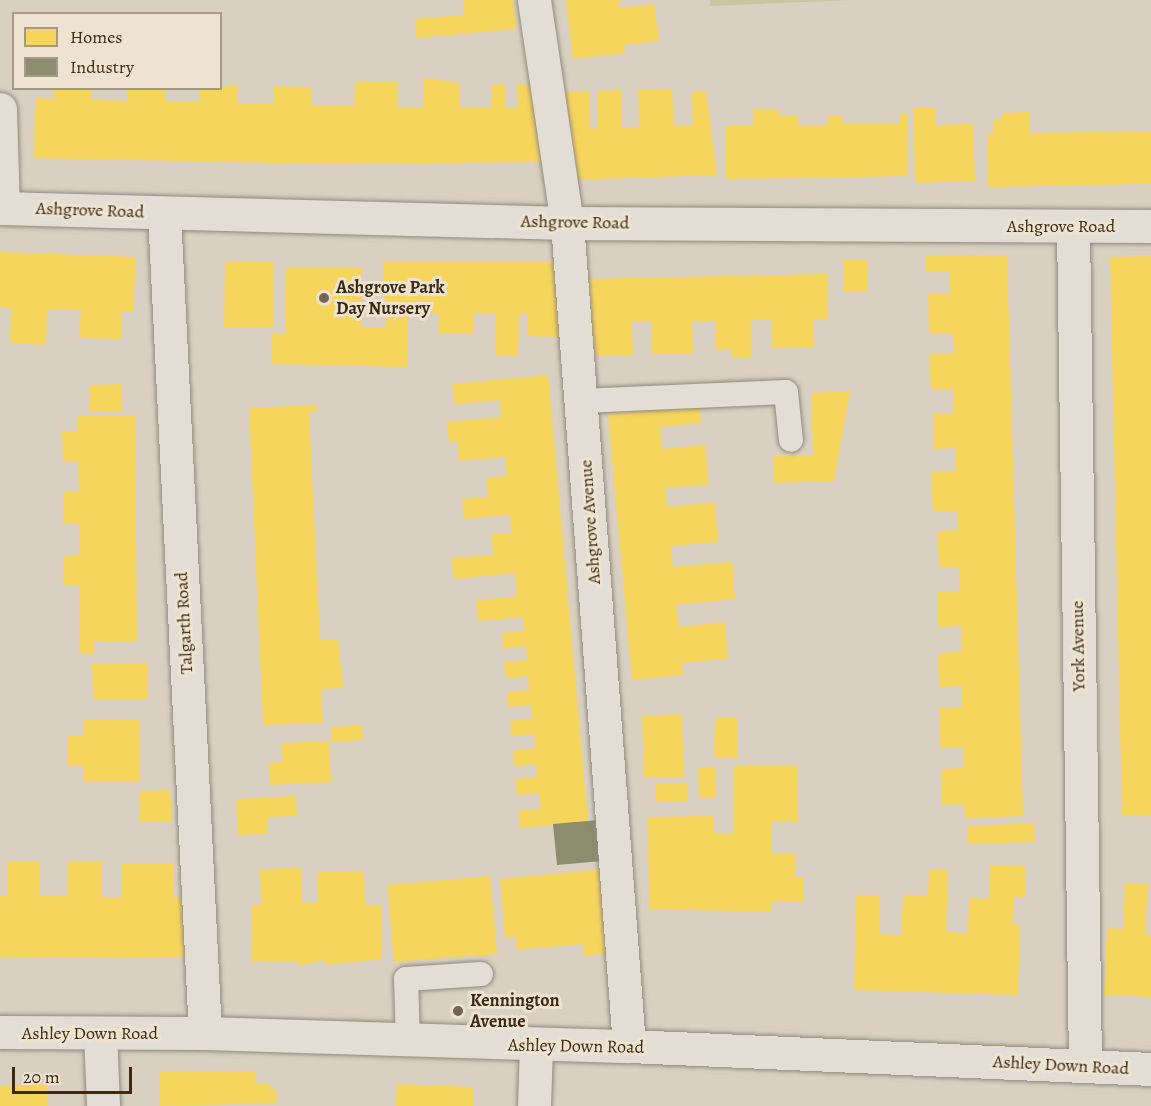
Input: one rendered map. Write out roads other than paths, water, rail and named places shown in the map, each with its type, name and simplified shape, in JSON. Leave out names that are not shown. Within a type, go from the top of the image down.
[{"type":"street","name":"Ashgrove Avenue","points":[[534,0],[567,223],[629,1046]]},
{"type":"street","points":[[0,109],[2,208]]},
{"type":"street","name":"Ashgrove Road","points":[[2,208],[567,223],[1151,226]]},
{"type":"street","name":"Talgarth Road","points":[[164,213],[205,1033]]},
{"type":"street","name":"York Avenue","points":[[1073,226],[1085,1066]]},
{"type":"street","name":"Ashley Down Road","points":[[0,1032],[205,1033],[536,1046],[629,1046],[1151,1069]]},
{"type":"street","points":[[99,1033],[103,1106]]},
{"type":"street","points":[[534,1106],[536,1046]]},
{"type":"lane","points":[[581,401],[786,392],[791,440]]},
{"type":"lane","points":[[408,1041],[406,979],[481,974]]},
{"type":"place","name":"Ashgrove Park Day Nursery","points":[[324,298]]},
{"type":"place","name":"Kennington Avenue","points":[[458,1011]]}]
